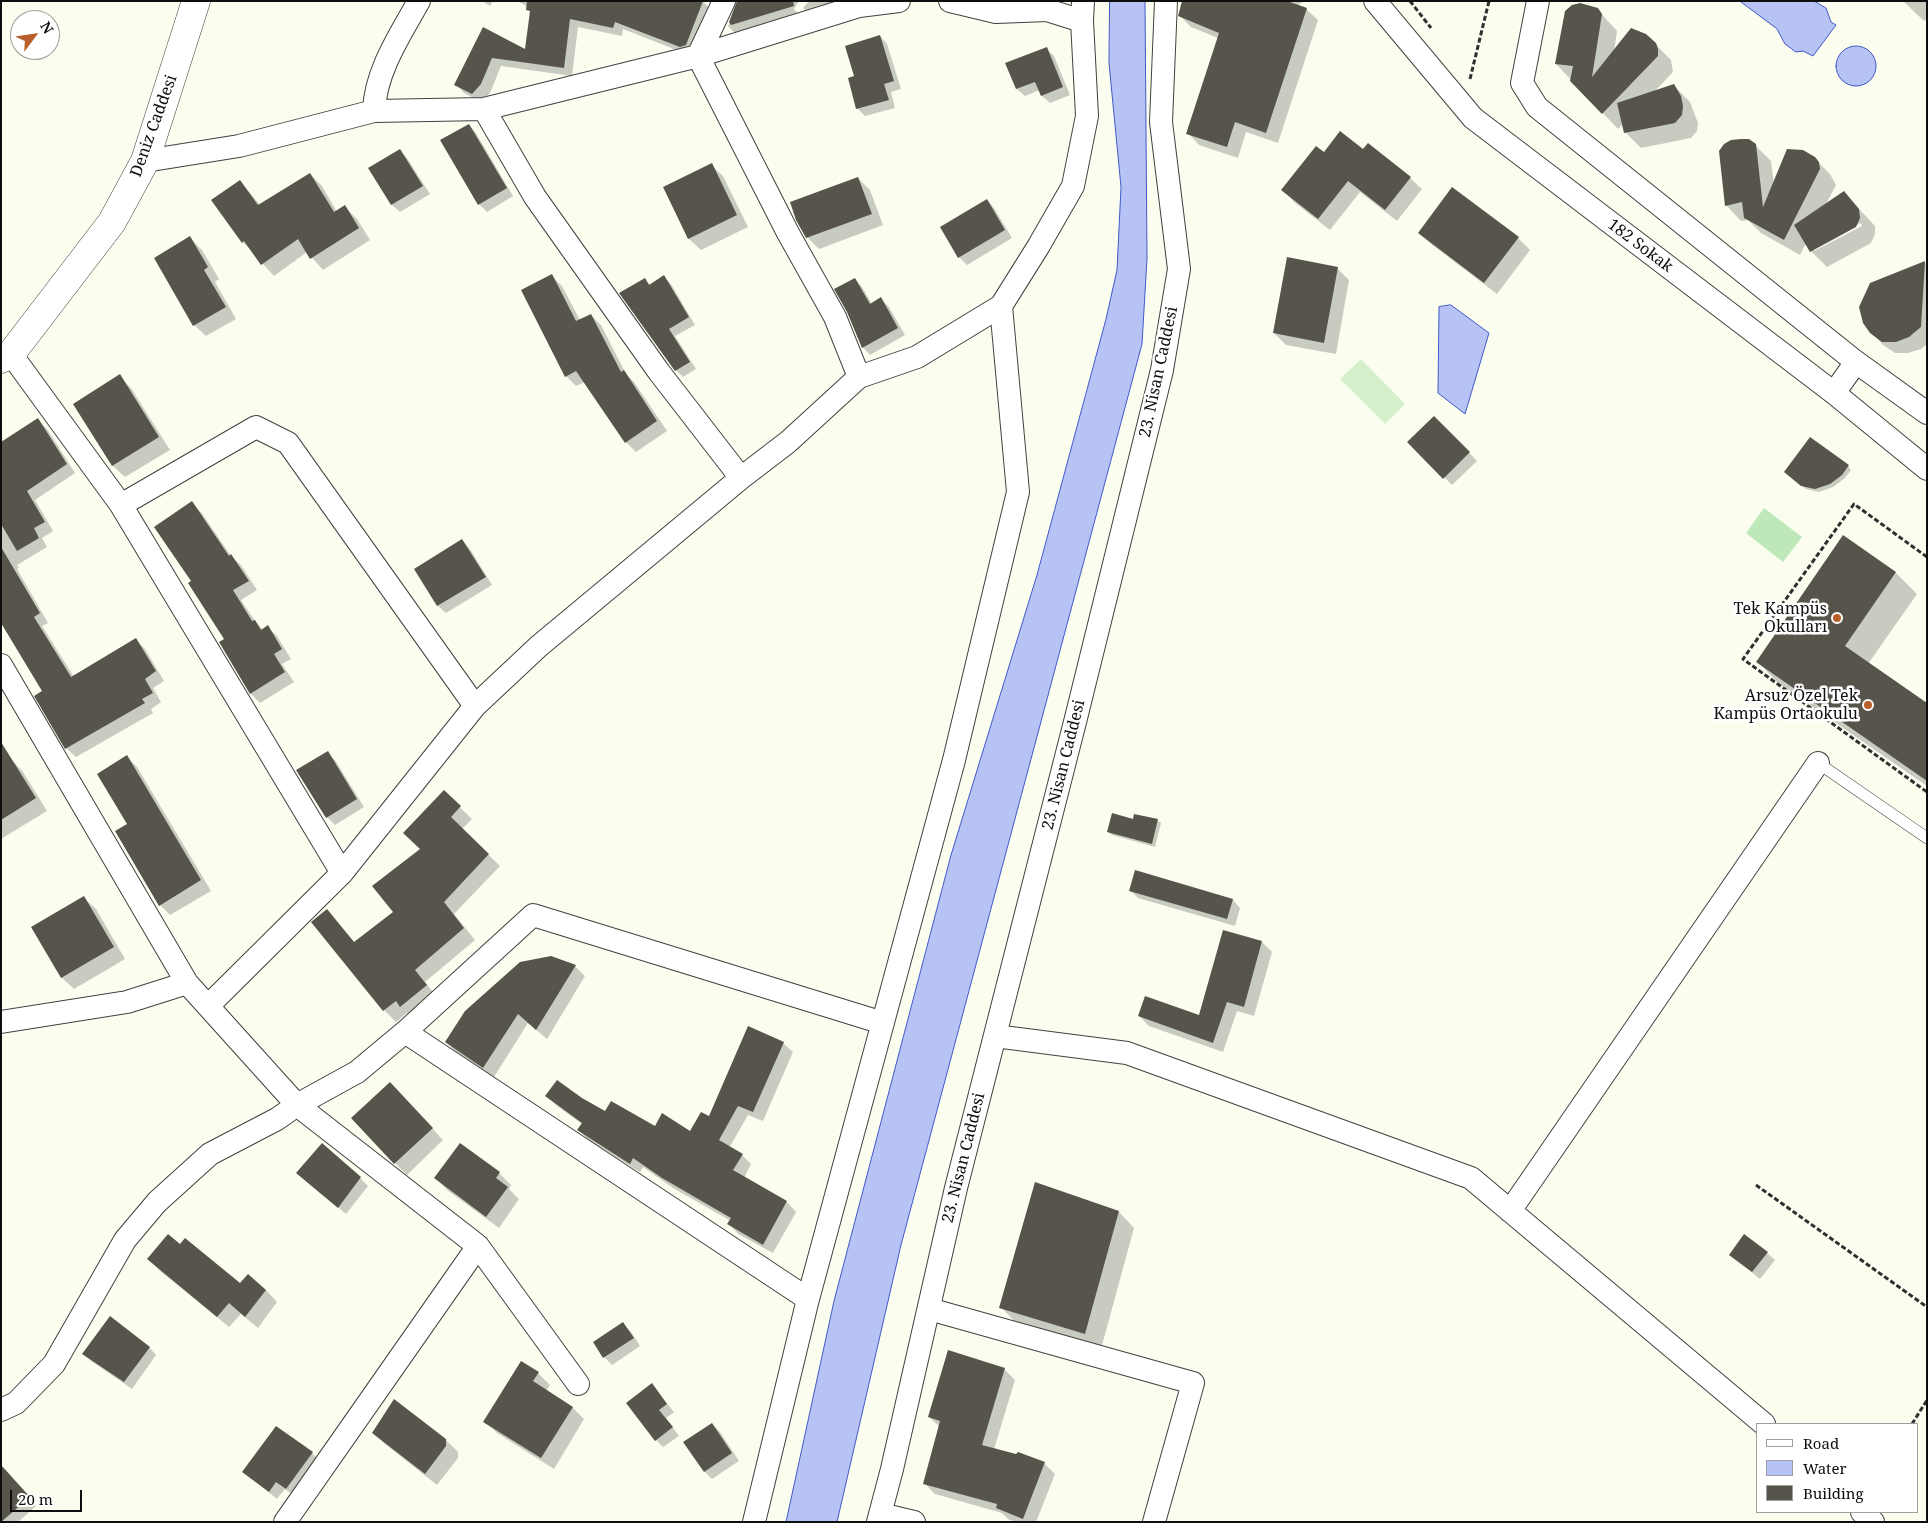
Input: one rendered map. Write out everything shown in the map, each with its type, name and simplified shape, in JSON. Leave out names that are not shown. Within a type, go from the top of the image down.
[{"type":"street","name":"Deniz Caddesi","points":[[6,357],[112,222],[144,161],[196,1]]},
{"type":"street","points":[[374,112],[375,94],[396,40],[419,1]]},
{"type":"street","points":[[698,56],[724,1]]},
{"type":"street","points":[[144,161],[239,146],[374,112],[484,109],[698,56],[859,6],[899,1]]},
{"type":"street","points":[[208,1006],[342,873],[475,706],[539,646],[741,478],[788,442],[859,377],[917,356],[1001,306],[1073,186],[1087,116],[1083,11],[996,12],[950,1]]},
{"type":"street","name":"23. Nisan Caddesi","points":[[879,1518],[892,1470],[956,1188],[1162,370],[1179,269],[1161,122],[1166,1]]},
{"type":"street","name":"182 Sokak","points":[[1375,1],[1472,118],[1834,393],[1927,468]]},
{"type":"street","points":[[1538,1],[1522,83],[1537,107],[1856,362],[1927,413]]},
{"type":"street","points":[[698,56],[788,233],[835,317],[859,377]]},
{"type":"street","points":[[484,109],[545,212],[659,372],[741,478]]},
{"type":"street","points":[[754,1522],[808,1299],[954,760],[1018,492],[1001,306]]},
{"type":"street","points":[[6,357],[121,505],[342,873]]},
{"type":"street","points":[[1834,393],[1856,362]]},
{"type":"street","points":[[121,505],[256,427],[288,443],[475,706]]},
{"type":"street","points":[[1,666],[187,983],[297,1105],[478,1246],[578,1384]]},
{"type":"street","points":[[1510,1211],[1818,763]]},
{"type":"street","points":[[1,1410],[16,1403],[54,1364],[124,1240],[157,1202],[210,1154],[277,1120],[297,1105],[357,1072],[405,1032],[533,915],[883,1023]]},
{"type":"street","points":[[1,1022],[127,1002],[187,983]]},
{"type":"street","points":[[405,1032],[808,1299]]},
{"type":"street","points":[[995,1036],[1127,1053],[1471,1178],[1763,1423]]},
{"type":"street","points":[[285,1522],[478,1246]]},
{"type":"street","points":[[929,1309],[1194,1383],[1154,1522]]},
{"type":"street","points":[[1863,1513],[1873,1522]]},
{"type":"street","points":[[879,1518],[914,1522]]},
{"type":"lane","points":[[1818,763],[1927,838]]},
{"type":"path","points":[[1410,1],[1434,33]]},
{"type":"path","points":[[1465,72],[1471,80],[1489,1]]},
{"type":"path","points":[[1927,557],[1854,504],[1743,659],[1927,792]]},
{"type":"path","points":[[1756,1185],[1927,1307]]},
{"type":"path","points":[[1913,1423],[1927,1400]]},
{"type":"green space","points":[[1361,359],[1405,404],[1385,424],[1340,379]]},
{"type":"green space","points":[[1764,508],[1802,537],[1783,562],[1746,533]]},
{"type":"water","points":[[1110,1],[1145,1],[1147,258],[1142,344],[901,1245],[837,1522],[786,1522],[834,1301],[951,855],[1037,575],[1106,319],[1117,270],[1121,187],[1109,63]]},
{"type":"water","points":[[1740,1],[1814,1],[1826,8],[1831,22],[1836,25],[1813,56],[1803,51],[1796,52],[1785,44],[1777,29]]},
{"type":"water","points":[[1856,46],[1870,52],[1876,66],[1870,80],[1856,86],[1842,80],[1836,66],[1842,52]]},
{"type":"water","points":[[1451,305],[1489,333],[1465,414],[1438,393],[1439,307]]},
{"type":"building","points":[[527,1],[703,1],[686,45],[680,47],[615,22],[613,28],[570,19],[564,68],[492,58],[481,84],[472,94],[454,85],[483,27],[525,49],[530,11],[526,10]]},
{"type":"building","points":[[737,1],[793,1],[794,6],[731,25],[729,22]]},
{"type":"building","points":[[1182,1],[1287,1],[1307,8],[1266,133],[1235,122],[1227,147],[1186,134],[1219,33],[1178,16]]},
{"type":"building","points":[[1580,3],[1598,8],[1602,14],[1592,77],[1631,28],[1646,34],[1656,43],[1658,49],[1658,56],[1602,114],[1570,81],[1573,66],[1555,64],[1565,11],[1572,5]]},
{"type":"building","points":[[880,35],[894,81],[884,84],[889,100],[856,109],[848,78],[854,76],[845,46]]},
{"type":"building","points":[[1047,47],[1063,87],[1041,96],[1035,82],[1016,89],[1005,63]]},
{"type":"building","points":[[1674,84],[1681,96],[1683,106],[1682,115],[1675,123],[1624,133],[1617,103]]},
{"type":"building","points":[[469,124],[507,188],[478,205],[440,140]]},
{"type":"building","points":[[1340,131],[1363,149],[1368,143],[1411,177],[1385,210],[1348,181],[1318,219],[1281,190],[1316,146],[1324,152]]},
{"type":"building","points":[[1749,139],[1756,144],[1763,207],[1787,149],[1803,150],[1815,157],[1819,162],[1820,169],[1784,240],[1744,218],[1742,202],[1725,206],[1719,151],[1724,144],[1731,140]]},
{"type":"building","points":[[400,149],[423,186],[391,205],[368,168]]},
{"type":"building","points":[[712,163],[737,215],[688,239],[663,187]]},
{"type":"building","points":[[310,173],[334,212],[345,205],[359,228],[310,259],[298,239],[261,265],[244,241],[242,243],[211,200],[240,180],[258,205]]},
{"type":"building","points":[[858,177],[872,214],[806,238],[796,220],[790,202]]},
{"type":"building","points":[[1452,187],[1519,237],[1484,283],[1418,233]]},
{"type":"building","points":[[1844,191],[1859,209],[1860,218],[1856,227],[1810,252],[1794,225]]},
{"type":"building","points":[[987,199],[1005,230],[958,258],[940,227]]},
{"type":"building","points":[[190,236],[208,267],[204,270],[226,307],[193,326],[154,258]]},
{"type":"building","points":[[1287,257],[1338,267],[1324,343],[1273,333]]},
{"type":"building","points":[[1925,261],[1921,327],[1909,337],[1896,342],[1882,342],[1870,333],[1863,323],[1859,307],[1870,283]]},
{"type":"building","points":[[552,274],[576,321],[591,314],[621,372],[624,370],[657,421],[625,443],[576,371],[565,377],[521,290]]},
{"type":"building","points":[[664,275],[689,317],[669,329],[690,362],[675,371],[619,293],[645,278],[649,285]]},
{"type":"building","points":[[855,278],[870,304],[881,297],[898,328],[862,348],[847,312],[834,289]]},
{"type":"building","points":[[120,374],[159,437],[112,466],[73,404]]},
{"type":"building","points":[[1434,416],[1470,452],[1443,479],[1407,442]]},
{"type":"building","points":[[38,418],[67,464],[27,491],[45,522],[34,528],[39,538],[17,551],[1,524],[1,442]]},
{"type":"building","points":[[1810,437],[1849,465],[1842,475],[1830,484],[1815,489],[1801,486],[1784,472]]},
{"type":"building","points":[[192,501],[229,556],[231,554],[249,581],[233,590],[252,621],[255,620],[261,630],[268,625],[282,649],[274,654],[285,672],[250,694],[219,642],[224,639],[188,583],[191,581],[154,527]]},
{"type":"building","points":[[1843,535],[1896,572],[1845,646],[1927,703],[1927,781],[1756,662]]},
{"type":"building","points":[[462,539],[486,577],[437,606],[414,569]]},
{"type":"building","points":[[1,547],[40,613],[34,617],[71,677],[136,638],[156,671],[145,679],[153,693],[142,699],[145,703],[65,749],[34,696],[42,691],[1,623]]},
{"type":"building","points":[[1,742],[36,798],[1,820]]},
{"type":"building","points":[[328,751],[357,799],[326,818],[296,770]]},
{"type":"building","points":[[127,755],[201,880],[159,906],[115,831],[127,824],[97,774]]},
{"type":"building","points":[[444,790],[461,806],[451,817],[489,854],[444,902],[464,928],[415,970],[427,985],[400,1007],[396,1001],[383,1011],[311,922],[327,909],[354,942],[393,912],[372,886],[420,849],[403,833]]},
{"type":"building","points":[[1112,813],[1133,819],[1134,814],[1158,819],[1152,844],[1107,832]]},
{"type":"building","points":[[1135,870],[1233,899],[1227,919],[1129,891]]},
{"type":"building","points":[[84,896],[114,947],[61,978],[31,927]]},
{"type":"building","points":[[1223,930],[1262,941],[1244,1007],[1227,1002],[1213,1043],[1138,1016],[1145,996],[1199,1015]]},
{"type":"building","points":[[551,956],[576,965],[536,1030],[518,1014],[483,1068],[445,1042],[465,1011],[520,962]]},
{"type":"building","points":[[748,1026],[784,1042],[753,1112],[738,1106],[719,1140],[743,1154],[733,1170],[787,1201],[763,1245],[727,1224],[731,1218],[662,1178],[633,1158],[630,1164],[577,1130],[582,1123],[545,1096],[557,1080],[582,1098],[605,1111],[611,1101],[655,1126],[662,1113],[690,1131],[701,1112],[709,1116]]},
{"type":"building","points":[[390,1082],[433,1128],[394,1164],[351,1118]]},
{"type":"building","points":[[322,1143],[361,1177],[338,1208],[296,1173]]},
{"type":"building","points":[[460,1143],[500,1172],[496,1178],[508,1187],[486,1217],[434,1178]]},
{"type":"building","points":[[1035,1182],[1119,1211],[1085,1334],[999,1308]]},
{"type":"building","points":[[168,1234],[180,1244],[185,1238],[240,1283],[248,1274],[266,1290],[245,1317],[229,1303],[217,1317],[147,1259]]},
{"type":"building","points":[[1744,1234],[1768,1252],[1752,1272],[1729,1255]]},
{"type":"building","points":[[110,1316],[150,1347],[124,1382],[82,1354]]},
{"type":"building","points":[[623,1322],[634,1338],[603,1358],[593,1342]]},
{"type":"building","points":[[948,1350],[1005,1368],[982,1445],[1016,1454],[1018,1452],[1045,1462],[1023,1519],[996,1508],[997,1504],[923,1484],[940,1421],[928,1417]]},
{"type":"building","points":[[521,1361],[539,1372],[533,1381],[573,1407],[541,1458],[483,1422]]},
{"type":"building","points":[[652,1383],[667,1404],[659,1410],[673,1427],[655,1441],[626,1403]]},
{"type":"building","points":[[394,1399],[446,1439],[446,1446],[425,1474],[372,1433]]},
{"type":"building","points":[[712,1423],[732,1453],[704,1472],[683,1442]]},
{"type":"building","points":[[276,1426],[313,1452],[286,1489],[276,1482],[269,1492],[242,1472]]},
{"type":"building","points":[[1,1465],[30,1497],[1,1522]]},
{"type":"place","name":"Tek Kampüs Okulları","points":[[1837,618]]},
{"type":"place","name":"Arsuz Özel Tek Kampüs Ortaokulu","points":[[1868,705]]}]
